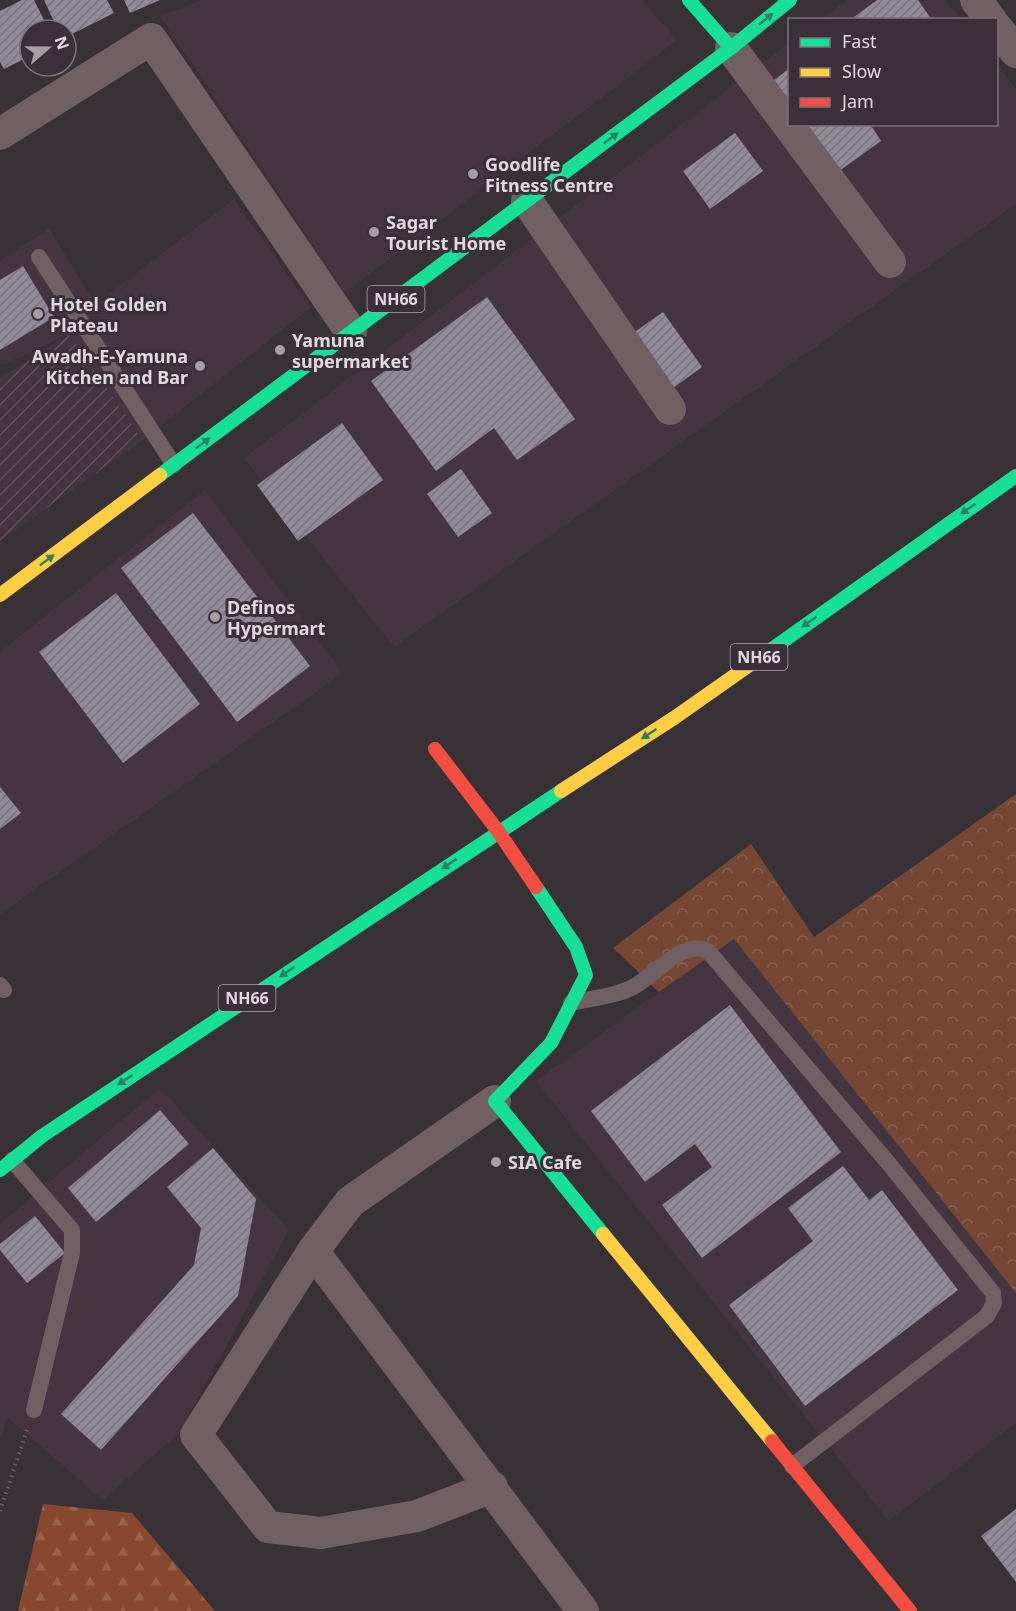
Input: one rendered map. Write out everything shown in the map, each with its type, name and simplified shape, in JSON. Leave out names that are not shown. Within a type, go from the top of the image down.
[{"type":"main road","points":[[689,0],[731,48]]},
{"type":"main road","name":"NH66","points":[[0,595],[731,48],[790,0]]},
{"type":"main road","name":"NH66","points":[[6,1165],[51,1129],[498,831],[674,718],[1016,476]]},
{"type":"main road","points":[[435,749],[498,831],[576,947],[586,975],[551,1043],[495,1101],[910,1611]]},
{"type":"street","points":[[975,0],[989,18]]},
{"type":"street","points":[[998,30],[1016,52]]},
{"type":"street","points":[[0,134],[151,39],[351,332]]},
{"type":"street","points":[[731,48],[788,125]]},
{"type":"street","points":[[789,126],[890,262]]},
{"type":"street","points":[[527,201],[670,409]]},
{"type":"street","points":[[492,1487],[406,1518],[321,1533],[268,1527],[196,1435],[313,1251],[350,1202],[495,1101]]},
{"type":"street","points":[[313,1251],[583,1611]]},
{"type":"lane","points":[[39,257],[174,465]]},
{"type":"lane","points":[[570,1004],[634,987],[688,949],[699,946],[708,951],[890,1165],[993,1293],[994,1303],[987,1316],[792,1466]]},
{"type":"lane","points":[[6,1165],[72,1230],[72,1253],[34,1410]]},
{"type":"path","points":[[0,1511],[34,1410]]},
{"type":"shaded area","points":[[202,0],[642,0],[677,40],[345,293],[160,16]]},
{"type":"shaded area","points":[[847,0],[945,0],[960,18],[824,18]]},
{"type":"shaded area","points":[[788,44],[788,126],[998,126],[998,65],[1016,89],[1016,204],[394,647],[244,458]]},
{"type":"shaded area","points":[[234,199],[311,307],[143,440],[69,334],[0,366],[0,260],[49,229],[96,304]]},
{"type":"shaded area","points":[[69,334],[143,440],[0,541],[0,379]]},
{"type":"shaded area","points":[[205,490],[343,673],[0,914],[0,652]]},
{"type":"shaded area","points":[[734,938],[1016,1293],[1016,1423],[889,1521],[536,1081]]},
{"type":"shaded area","points":[[160,1088],[289,1230],[179,1433],[103,1500],[8,1418],[0,1440],[0,1224]]},
{"type":"green space","points":[[1016,794],[1016,1293],[734,939],[659,992],[613,948],[751,844],[814,937]]},
{"type":"green space","points":[[43,1504],[132,1513],[215,1611],[18,1611]]},
{"type":"building","points":[[22,0],[34,0],[43,18],[18,18],[18,62],[4,69],[0,62],[0,11]]},
{"type":"building","points":[[44,0],[107,0],[114,13],[78,31],[78,18],[52,18]]},
{"type":"building","points":[[124,0],[160,0],[130,13]]},
{"type":"building","points":[[877,0],[918,0],[931,18],[853,18]]},
{"type":"building","points":[[788,70],[788,107],[770,83]]},
{"type":"building","points":[[801,126],[871,126],[881,141],[835,174]]},
{"type":"building","points":[[735,133],[763,171],[710,209],[683,171]]},
{"type":"building","points":[[23,266],[54,317],[0,350],[0,280]]},
{"type":"building","points":[[487,297],[575,419],[517,460],[494,428],[436,471],[371,381]]},
{"type":"building","points":[[663,312],[702,367],[669,391],[629,336]]},
{"type":"building","points":[[342,423],[383,480],[298,541],[257,485]]},
{"type":"building","points":[[461,469],[492,513],[458,537],[427,494]]},
{"type":"building","name":"Definos Hypermart","points":[[193,513],[310,666],[237,722],[121,568]]},
{"type":"building","points":[[116,593],[200,704],[123,763],[39,652]]},
{"type":"building","points":[[0,787],[21,813],[0,829]]},
{"type":"building","points":[[730,1005],[841,1152],[702,1258],[662,1205],[712,1167],[695,1144],[645,1182],[591,1111]]},
{"type":"building","points":[[160,1110],[189,1144],[96,1222],[68,1188]]},
{"type":"building","points":[[213,1148],[256,1199],[238,1296],[101,1450],[61,1414],[194,1265],[201,1228],[167,1187]]},
{"type":"building","points":[[843,1166],[869,1200],[882,1190],[958,1290],[805,1406],[729,1305],[813,1241],[788,1208]]},
{"type":"building","points":[[35,1216],[65,1253],[27,1283],[0,1250],[0,1244]]},
{"type":"building","points":[[1016,1509],[1016,1582],[981,1536]]},
{"type":"traffic: fast","points":[[689,0],[731,48]]},
{"type":"traffic: fast","points":[[160,475],[731,48],[790,0]]},
{"type":"traffic: fast","points":[[758,659],[1016,476]]},
{"type":"traffic: fast","points":[[0,1170],[42,1136],[561,791]]},
{"type":"traffic: fast","points":[[536,887],[576,947],[586,975],[551,1043],[495,1101],[603,1234]]},
{"type":"traffic: slow","points":[[0,595],[160,475]]},
{"type":"traffic: slow","points":[[561,791],[674,718],[758,659]]},
{"type":"traffic: slow","points":[[603,1234],[772,1441]]},
{"type":"traffic: jam","points":[[435,749],[498,831],[536,887]]},
{"type":"traffic: jam","points":[[772,1441],[910,1611]]},
{"type":"place","name":"Goodlife Fitness Centre","points":[[473,174]]},
{"type":"place","name":"Sagar Tourist Home","points":[[374,232]]},
{"type":"place","name":"Hotel Golden Plateau","points":[[38,314]]},
{"type":"place","name":"Yamuna supermarket","points":[[280,350]]},
{"type":"place","name":"Awadh-E-Yamuna Kitchen and Bar","points":[[200,366]]},
{"type":"place","name":"Definos Hypermart","points":[[215,617]]},
{"type":"place","name":"SIA Cafe","points":[[496,1162]]}]
